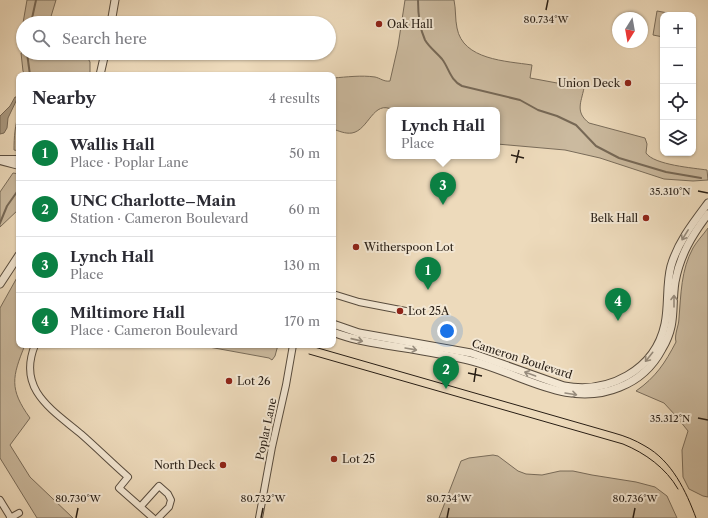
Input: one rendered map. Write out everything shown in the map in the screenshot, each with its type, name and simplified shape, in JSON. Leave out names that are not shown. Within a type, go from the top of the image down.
[{"type":"street","points":[[112,16],[115,0]]},
{"type":"street","points":[[101,72],[103,60]]},
{"type":"street","points":[[0,160],[16,159]]},
{"type":"street","points":[[0,160],[16,165]]},
{"type":"street","name":"Cameron Boulevard","points":[[480,360],[557,384],[576,388],[591,388],[607,385],[631,374],[650,356],[659,341],[665,322],[668,281],[676,251],[687,231],[708,203]]},
{"type":"street","name":"Cameron Boulevard","points":[[336,333],[355,339],[433,350],[467,352],[480,360],[555,390],[573,395],[590,395],[613,390],[632,381],[642,374],[653,363],[666,341],[673,319],[675,283],[680,262],[691,238],[708,214]]},
{"type":"street","points":[[0,284],[16,260]]},
{"type":"street","points":[[336,295],[359,302],[411,312]]},
{"type":"street","name":"Cameron Boulevard","points":[[336,325],[359,333],[433,350]]},
{"type":"street","points":[[34,348],[30,361],[30,373],[32,382],[39,396],[51,409],[88,440],[128,477],[119,488],[153,518]]},
{"type":"street","name":"Poplar Lane","points":[[259,518],[292,348]]},
{"type":"street","points":[[141,506],[159,486],[172,500],[169,507],[158,518]]},
{"type":"street","points":[[0,500],[10,518],[18,513]]},
{"type":"shaded area","points":[[27,0],[56,0],[51,16],[24,16]]},
{"type":"shaded area","points":[[405,0],[454,0],[457,28],[461,39],[468,47],[487,57],[532,65],[530,78],[584,88],[580,111],[589,123],[645,138],[647,144],[646,153],[650,157],[665,163],[707,170],[708,180],[693,181],[664,179],[600,158],[565,150],[500,144],[500,107],[386,107],[376,112],[358,131],[347,133],[336,130],[336,78],[370,76],[390,81],[398,46]]},
{"type":"shaded area","points":[[657,11],[662,12],[660,12],[660,36],[653,35]]},
{"type":"shaded area","points":[[22,60],[89,60],[90,62],[90,72],[23,71]]},
{"type":"shaded area","points":[[16,97],[16,101],[8,118],[7,128],[4,133],[0,134],[0,116],[10,106]]},
{"type":"shaded area","points":[[16,126],[16,150],[14,150]]},
{"type":"shaded area","points":[[13,173],[16,174],[16,212],[0,227],[0,192]]},
{"type":"shaded area","points":[[708,228],[708,497],[689,489],[683,477],[682,450],[688,431],[664,403],[636,391],[643,386],[659,369],[668,357],[676,342],[682,282],[686,265],[693,248]]},
{"type":"shaded area","points":[[16,279],[16,348],[24,348],[17,366],[15,383],[19,399],[30,418],[10,445],[30,477],[73,518],[37,518],[0,458],[0,308]]},
{"type":"shaded area","points":[[214,348],[277,348],[272,360],[269,358]]},
{"type":"shaded area","points":[[493,455],[498,456],[518,471],[526,474],[542,475],[560,471],[573,471],[636,482],[655,487],[667,496],[677,518],[439,518],[461,461],[469,458]]},
{"type":"waterway","points":[[33,16],[36,0]]},
{"type":"waterway","points":[[418,0],[419,20],[425,40],[442,59],[455,81],[462,86],[520,100],[538,110],[557,116],[576,125],[596,146],[619,158],[666,172],[701,178]]},
{"type":"waterway","points":[[28,60],[30,72]]},
{"type":"waterway","points":[[0,223],[7,206],[16,193]]},
{"type":"tram line","points":[[318,348],[618,434],[634,440],[655,452],[670,468],[683,487],[696,518]]},
{"type":"tram line","points":[[309,354],[623,444],[654,462],[667,474],[678,489]]},
{"type":"place","name":"Oak Hall","points":[[379,24]]},
{"type":"place","name":"Union Deck","points":[[628,83]]},
{"type":"place","name":"Lynch Hall","points":[[443,205]]},
{"type":"place","name":"Belk Hall","points":[[646,218]]},
{"type":"place","name":"Witherspoon Lot","points":[[356,247]]},
{"type":"place","name":"Wallis Hall","points":[[428,290]]},
{"type":"place","name":"Lot 25A","points":[[400,311]]},
{"type":"place","name":"Miltimore Hall","points":[[618,321]]},
{"type":"place","name":"Lot 26","points":[[229,381]]},
{"type":"place","name":"UNC Charlotte–Main","points":[[446,389]]},
{"type":"place","name":"Lot 25","points":[[334,459]]},
{"type":"place","name":"North Deck","points":[[223,465]]}]
